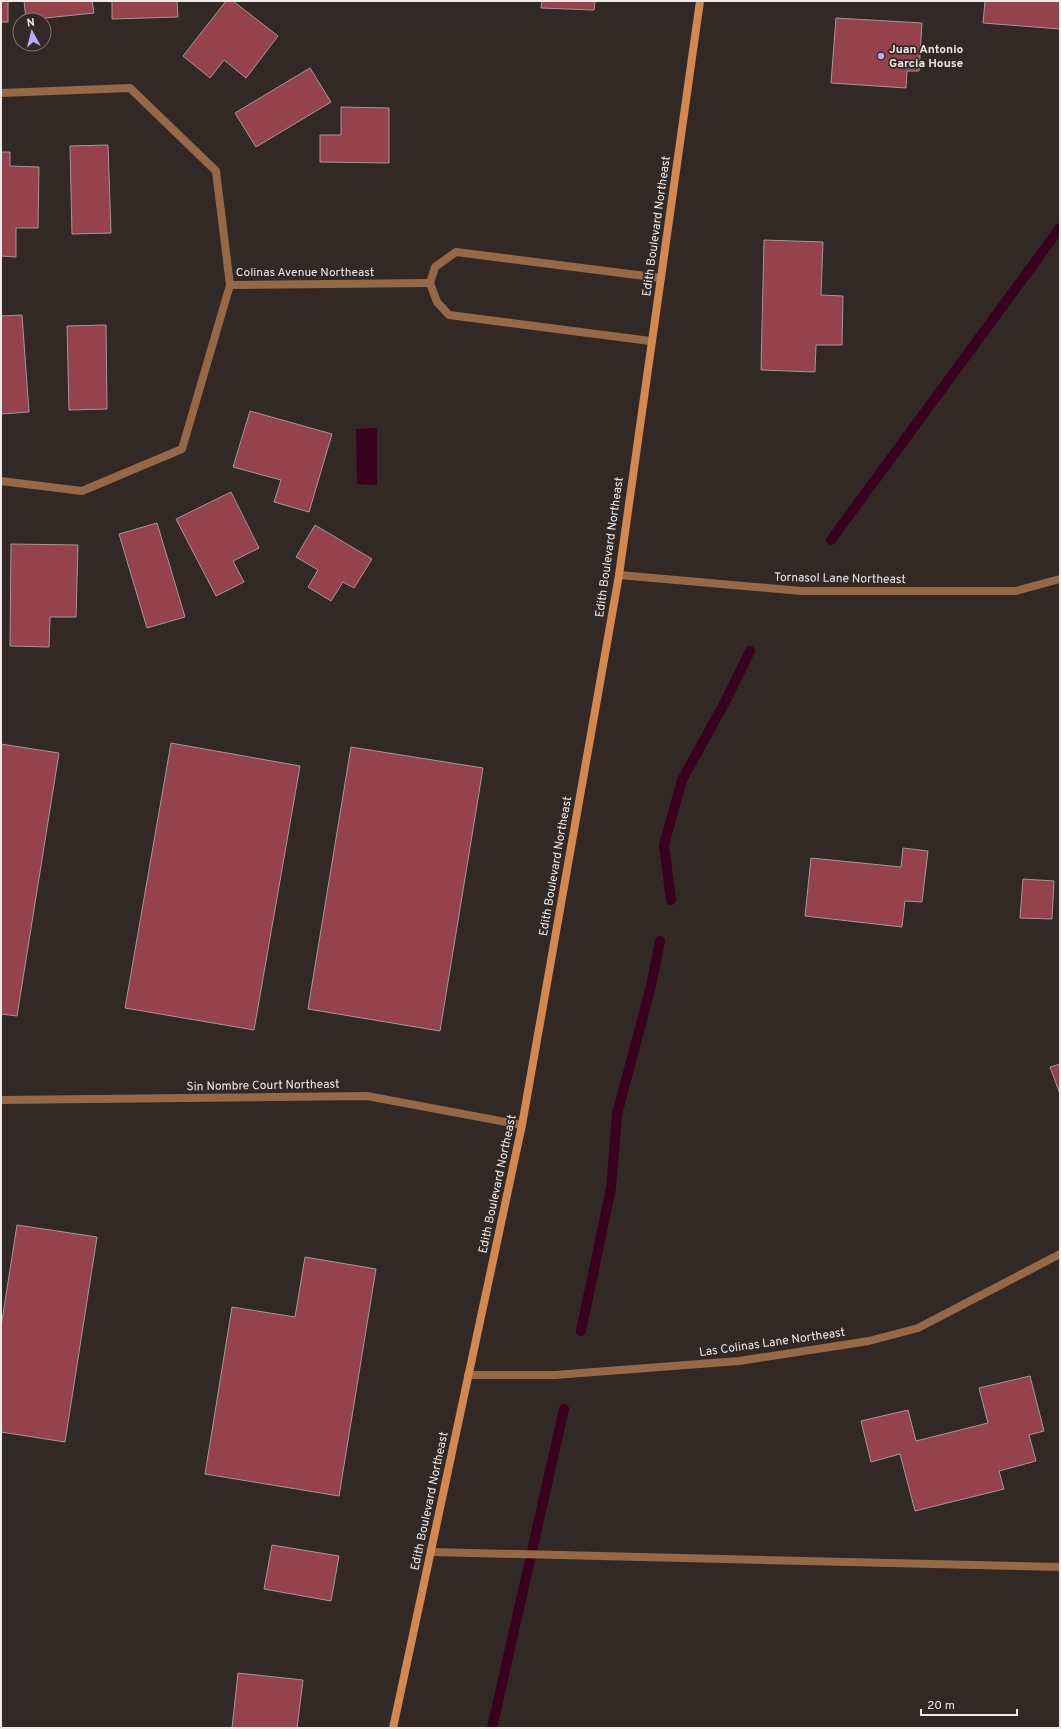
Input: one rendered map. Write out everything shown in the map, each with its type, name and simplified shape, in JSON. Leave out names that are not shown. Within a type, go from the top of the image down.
[{"type":"street","name":"Edith Boulevard Northeast","points":[[393,1728],[522,1125],[619,575],[650,341],[661,278],[700,1]]},
{"type":"street","name":"Colinas Avenue Northeast","points":[[1,93],[130,88],[216,171],[230,286],[430,283]]},
{"type":"street","points":[[650,341],[449,315],[437,302],[430,283],[435,267],[456,252],[661,278]]},
{"type":"street","points":[[1,481],[82,491],[182,449],[230,286]]},
{"type":"street","name":"Tornasol Lane Northeast","points":[[619,575],[801,591],[1016,591],[1060,580]]},
{"type":"street","name":"Sin Nombre Court Northeast","points":[[1,1100],[367,1096],[522,1125]]},
{"type":"street","name":"Las Colinas Lane Northeast","points":[[468,1375],[555,1375],[739,1361],[868,1341],[918,1328],[1060,1254]]},
{"type":"street","points":[[431,1552],[1060,1567]]},
{"type":"shaded area","points":[[377,428],[377,485],[357,484],[356,429]]},
{"type":"building","points":[[1,1],[8,1],[8,22],[1,22]]},
{"type":"building","points":[[24,1],[92,1],[94,13],[52,17],[52,12],[25,12]]},
{"type":"building","points":[[112,1],[177,1],[178,17],[112,19]]},
{"type":"building","points":[[226,1],[233,1],[278,36],[246,78],[224,60],[210,78],[183,56]]},
{"type":"building","points":[[542,1],[595,1],[594,10],[541,8]]},
{"type":"building","points":[[985,1],[1060,1],[1060,29],[983,23]]},
{"type":"building","points":[[836,18],[922,23],[919,71],[907,71],[906,88],[831,83]]},
{"type":"building","points":[[310,68],[331,102],[256,147],[235,113]]},
{"type":"building","points":[[341,107],[389,108],[389,163],[320,162],[320,135],[341,135]]},
{"type":"building","points":[[108,145],[111,233],[72,234],[70,146]]},
{"type":"building","points":[[1,152],[10,152],[10,166],[39,167],[38,228],[16,228],[16,257],[1,256]]},
{"type":"building","points":[[764,240],[823,242],[821,295],[843,296],[842,345],[816,345],[815,372],[761,370]]},
{"type":"building","points":[[22,315],[29,412],[1,414],[1,316]]},
{"type":"building","points":[[106,325],[107,409],[69,410],[67,326]]},
{"type":"building","points":[[250,411],[332,434],[309,512],[274,502],[281,480],[233,467]]},
{"type":"building","points":[[231,492],[259,548],[233,561],[244,582],[216,596],[176,519]]},
{"type":"building","points":[[157,523],[185,617],[147,628],[119,534]]},
{"type":"building","points":[[315,525],[372,559],[354,588],[343,582],[331,601],[308,587],[318,570],[296,557]]},
{"type":"building","points":[[11,544],[78,545],[76,617],[50,617],[49,647],[10,646]]},
{"type":"building","points":[[171,743],[300,766],[254,1030],[125,1008]]},
{"type":"building","points":[[1,744],[59,753],[17,1016],[1,1014]]},
{"type":"building","points":[[351,747],[483,768],[440,1031],[308,1009]]},
{"type":"building","points":[[903,848],[928,851],[922,902],[905,901],[902,927],[805,916],[811,858],[901,867]]},
{"type":"building","points":[[1023,879],[1054,881],[1052,919],[1020,918]]},
{"type":"building","points":[[1060,1064],[1060,1094],[1050,1067]]},
{"type":"building","points":[[17,1225],[97,1237],[65,1442],[1,1432],[1,1327]]},
{"type":"building","points":[[305,1257],[376,1269],[339,1496],[205,1474],[232,1307],[295,1317]]},
{"type":"building","points":[[1030,1376],[1044,1431],[1029,1435],[1036,1461],[999,1471],[1004,1489],[915,1511],[900,1454],[871,1462],[861,1421],[908,1410],[916,1441],[988,1423],[979,1388]]},
{"type":"building","points":[[272,1545],[339,1556],[331,1601],[264,1589]]},
{"type":"building","points":[[238,1673],[303,1680],[297,1728],[232,1728]]},
{"type":"waterway","points":[[831,540],[1060,228]]},
{"type":"waterway","points":[[671,900],[664,845],[682,780],[725,702],[750,651]]},
{"type":"waterway","points":[[581,1331],[611,1188],[617,1114],[651,986],[660,941]]},
{"type":"waterway","points":[[492,1728],[564,1409]]},
{"type":"place","name":"Juan Antonio Garcia House","points":[[881,56]]}]
